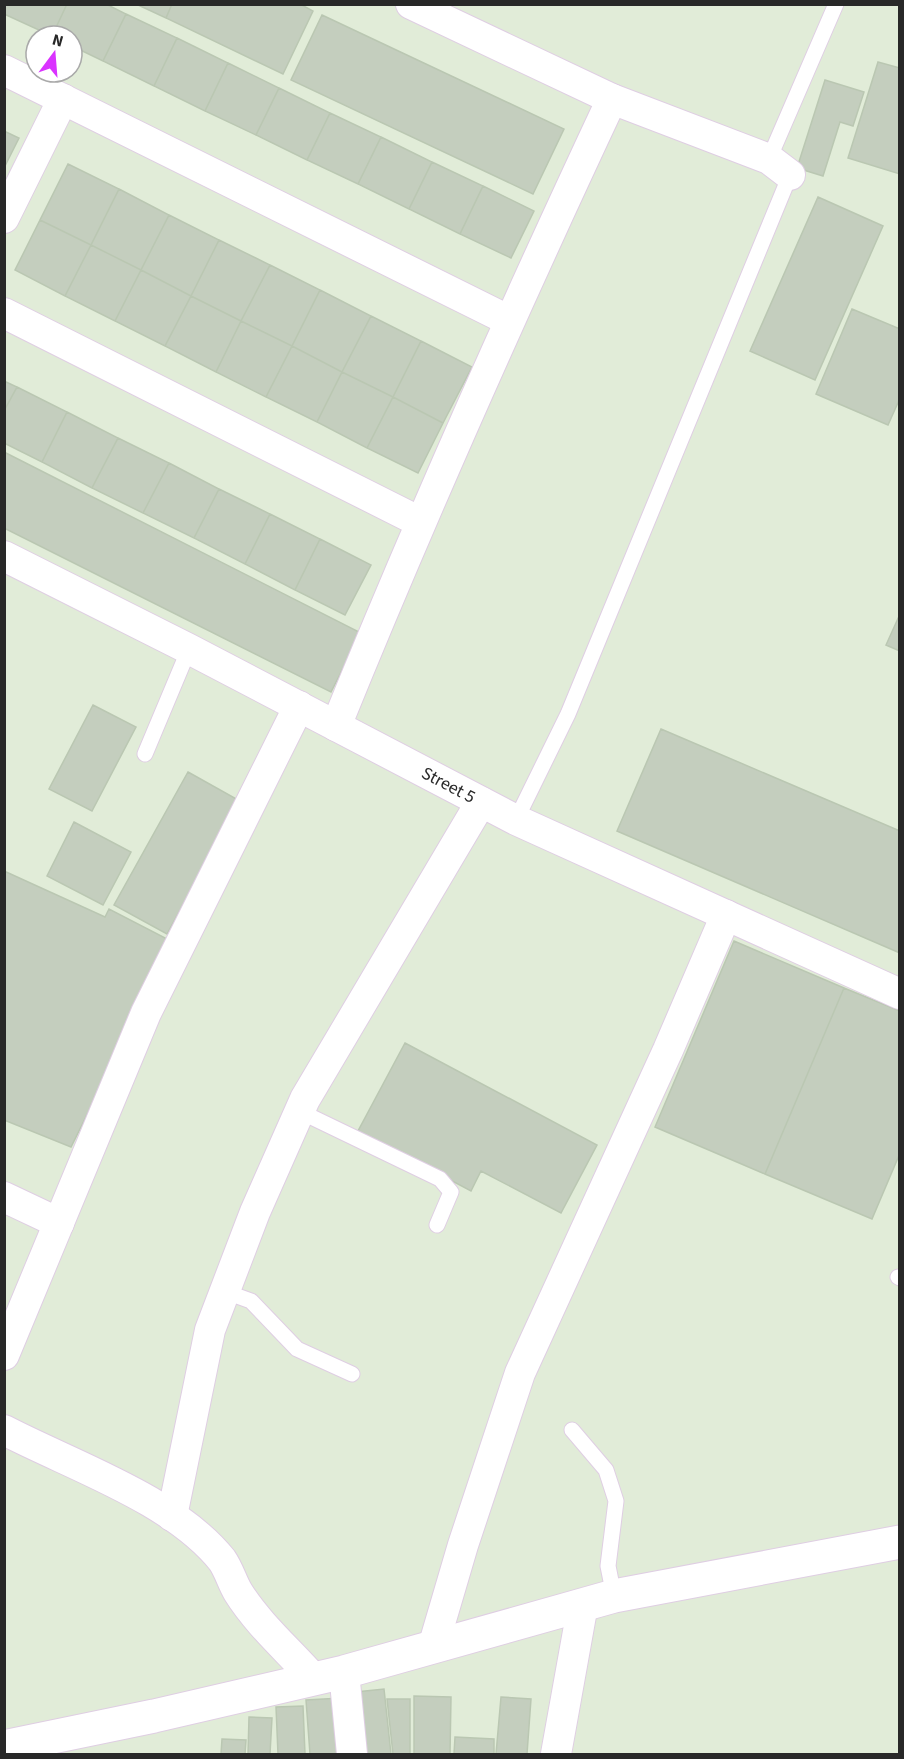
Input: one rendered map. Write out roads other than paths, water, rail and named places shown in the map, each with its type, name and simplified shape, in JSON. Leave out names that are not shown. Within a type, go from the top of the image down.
[{"type":"street","points":[[411,4],[612,99],[780,167]]},
{"type":"street","points":[[4,70],[508,320]]},
{"type":"street","points":[[4,218],[63,99]]},
{"type":"street","points":[[336,726],[420,522],[508,320],[612,99]]},
{"type":"street","points":[[4,313],[420,522]]},
{"type":"street","name":"Street 5","points":[[4,556],[189,649],[516,820],[900,994]]},
{"type":"street","points":[[4,1355],[146,1013],[298,706]]},
{"type":"street","points":[[172,1516],[210,1330],[255,1212],[299,1111],[331,1053],[481,802]]},
{"type":"street","points":[[433,1647],[463,1545],[520,1373],[669,1050],[726,915]]},
{"type":"street","points":[[4,1197],[59,1223]]},
{"type":"street","points":[[5,1433],[134,1492],[172,1516],[221,1560],[238,1591],[258,1618],[328,1675],[352,1755]]},
{"type":"street","points":[[4,1747],[154,1716],[328,1675],[615,1596],[900,1542]]},
{"type":"street","points":[[556,1755],[583,1604]]},
{"type":"lane","points":[[516,820],[573,703],[780,167],[836,4]]},
{"type":"lane","points":[[145,753],[189,649]]},
{"type":"lane","points":[[299,1111],[440,1179],[451,1192],[437,1225]]},
{"type":"lane","points":[[226,1292],[251,1301],[297,1349],[352,1374]]},
{"type":"lane","points":[[572,1430],[606,1470],[616,1501],[608,1566],[615,1596]]}]
